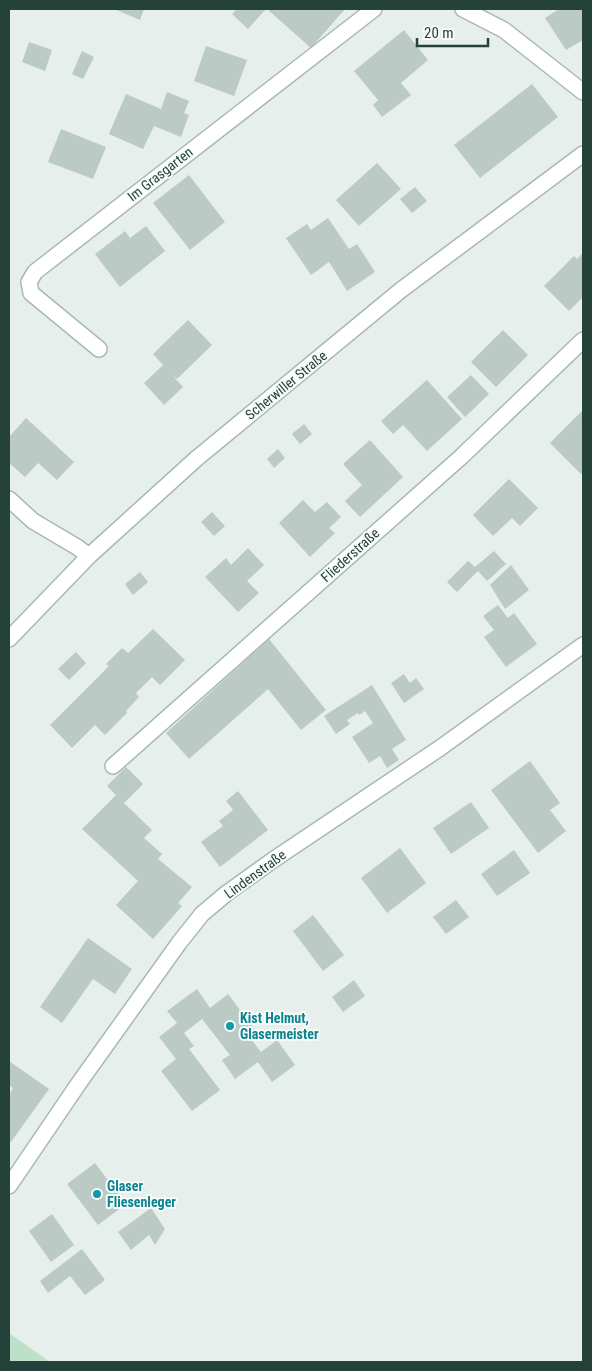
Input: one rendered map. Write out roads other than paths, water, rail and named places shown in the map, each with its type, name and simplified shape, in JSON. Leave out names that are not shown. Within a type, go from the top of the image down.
[{"type":"street","name":"Im Grasgarten","points":[[99,349],[31,293],[29,282],[35,272],[374,9]]},
{"type":"street","points":[[463,9],[504,30],[583,92]]},
{"type":"street","name":"Scherwiller Straße","points":[[9,639],[89,556],[196,459],[401,290],[583,154]]},
{"type":"street","name":"Fliederstraße","points":[[113,766],[461,457],[583,340]]},
{"type":"street","points":[[9,499],[33,521],[89,556]]},
{"type":"street","name":"Lindenstraße","points":[[9,1186],[79,1083],[168,958],[202,914],[227,893],[273,860],[440,748],[583,645]]},
{"type":"place","name":"Kist Helmut, Glasermeister","points":[[230,1026]]},
{"type":"place","name":"Glaser Fliesenleger","points":[[97,1194]]}]
